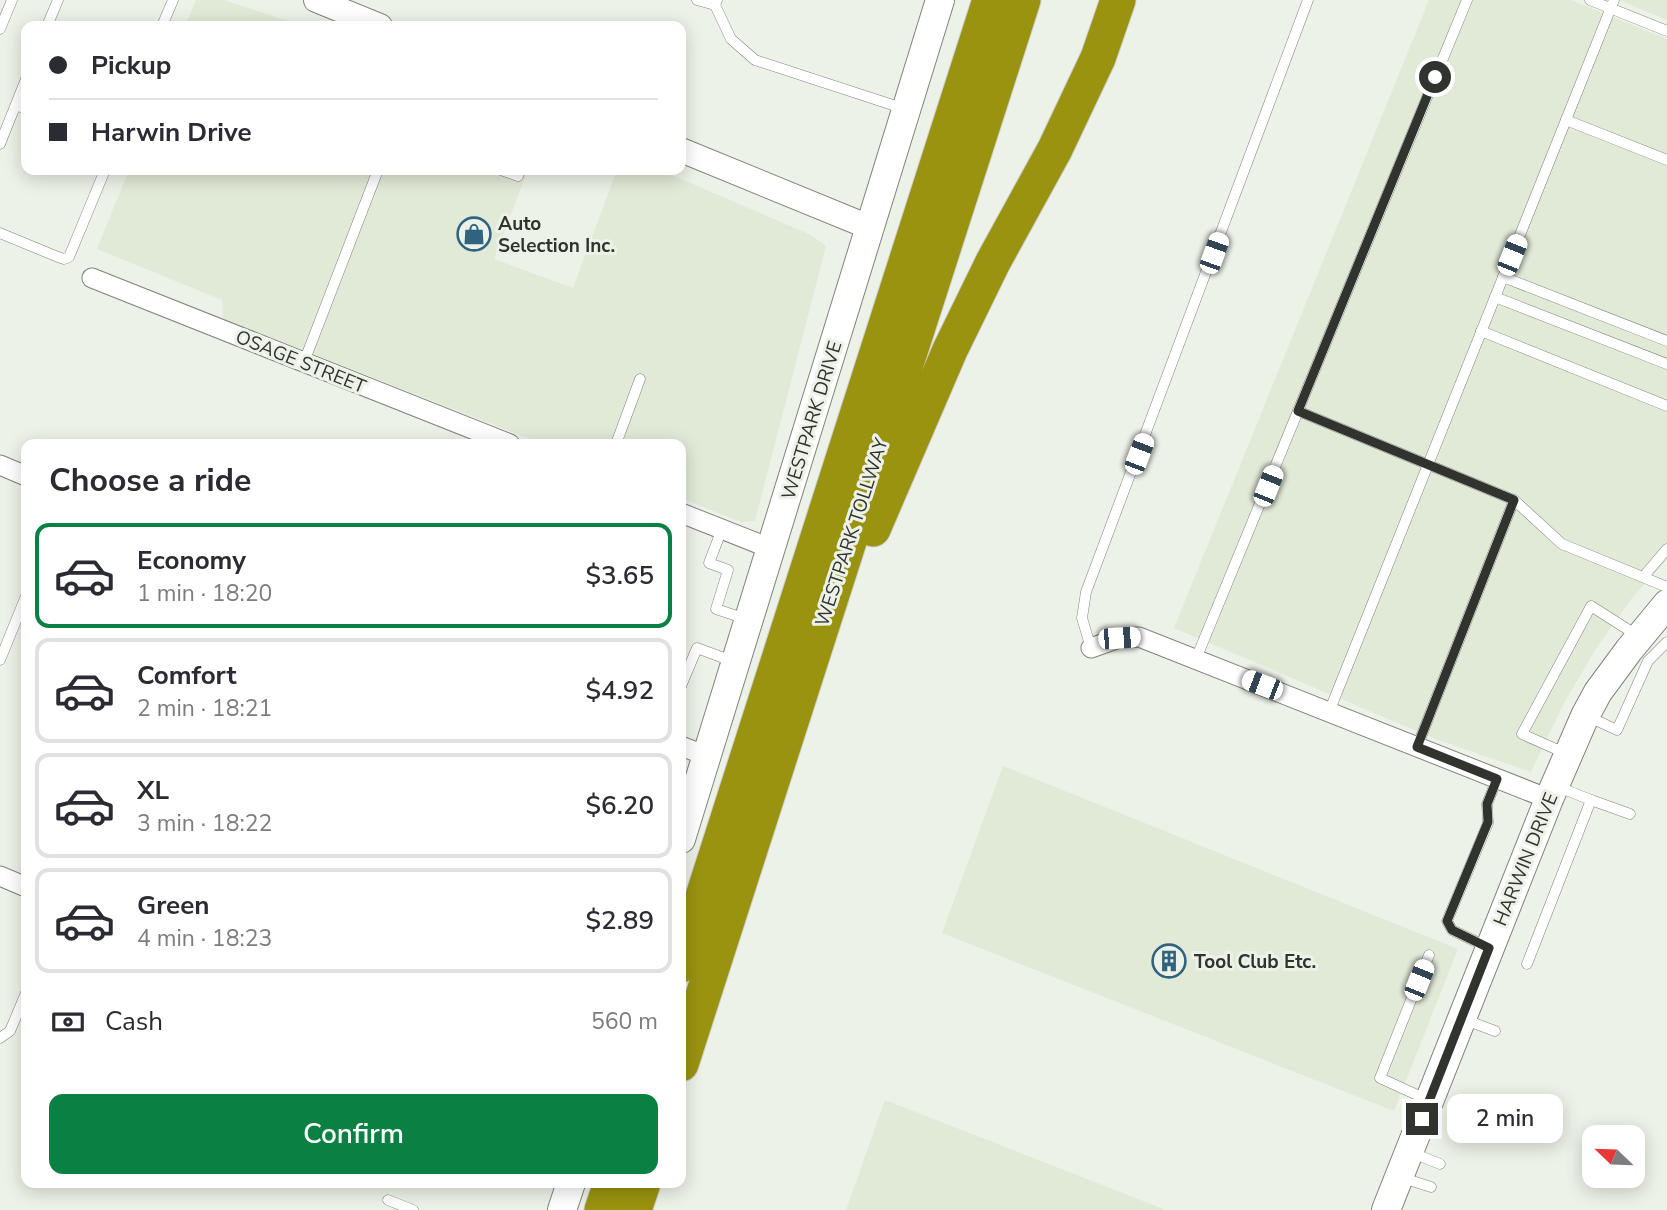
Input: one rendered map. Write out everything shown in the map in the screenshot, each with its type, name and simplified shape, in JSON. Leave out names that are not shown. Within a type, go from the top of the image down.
[{"type":"highway","name":"WESTPARK TOLLWAY","points":[[686,949],[990,0]]},
{"type":"highway","name":"WESTPARK TOLLWAY","points":[[686,1048],[1023,0]]},
{"type":"highway","points":[[785,735],[950,350],[993,262],[1055,149],[1098,58],[1118,0]]},
{"type":"highway","points":[[602,1210],[609,1188]]},
{"type":"highway","points":[[634,1210],[641,1188]]},
{"type":"main road","name":"WESTPARK DRIVE","points":[[686,817],[737,662],[940,0]]},
{"type":"main road","name":"HARWIN DRIVE","points":[[1386,1210],[1489,948],[1585,716],[1624,680],[1655,638],[1667,604]]},
{"type":"main road","points":[[562,1210],[569,1188]]},
{"type":"street","points":[[316,0],[368,21]]},
{"type":"street","points":[[686,152],[869,227]]},
{"type":"street","name":"OSAGE STREET","points":[[92,278],[304,362],[483,439]]},
{"type":"street","points":[[0,465],[21,474]]},
{"type":"street","points":[[686,515],[772,549]]},
{"type":"street","points":[[1091,648],[1119,638],[1139,637],[1497,779],[1552,792]]},
{"type":"street","points":[[686,748],[707,756]]},
{"type":"street","points":[[0,876],[21,885]]},
{"type":"lane","points":[[0,29],[12,0]]},
{"type":"lane","points":[[49,21],[58,0]]},
{"type":"lane","points":[[164,21],[173,0]]},
{"type":"lane","points":[[697,0],[716,2],[731,39],[755,60],[906,110]]},
{"type":"lane","points":[[1091,648],[1082,618],[1086,592],[1308,0]]},
{"type":"lane","points":[[1196,659],[1467,0]]},
{"type":"lane","points":[[1590,0],[1612,4],[1667,31]]},
{"type":"lane","points":[[1329,712],[1612,4]]},
{"type":"lane","points":[[0,144],[21,107]]},
{"type":"lane","points":[[1566,120],[1667,160]]},
{"type":"lane","points":[[0,233],[58,257],[69,257],[103,175]]},
{"type":"lane","points":[[304,362],[376,175]]},
{"type":"lane","points":[[1503,277],[1667,341]]},
{"type":"lane","points":[[1495,297],[1667,364]]},
{"type":"lane","points":[[1481,331],[1667,406]]},
{"type":"lane","points":[[617,439],[640,379]]},
{"type":"lane","points":[[1298,411],[1514,500],[1562,544],[1667,587]]},
{"type":"lane","points":[[1417,747],[1514,500]]},
{"type":"lane","points":[[722,529],[709,563],[728,570],[716,608],[750,620]]},
{"type":"lane","points":[[1643,577],[1667,549]]},
{"type":"lane","points":[[1568,754],[1522,734],[1591,606],[1655,638]]},
{"type":"lane","points":[[0,660],[21,608]]},
{"type":"lane","points":[[686,673],[696,648],[737,662]]},
{"type":"lane","points":[[1489,948],[1452,930],[1447,921],[1488,822],[1487,804],[1497,779]]},
{"type":"lane","points":[[1552,792],[1591,800],[1630,814]]},
{"type":"lane","points":[[1527,964],[1591,800]]},
{"type":"lane","points":[[1429,955],[1380,1078],[1430,1101]]},
{"type":"lane","points":[[0,1038],[10,1031],[21,1005]]},
{"type":"lane","points":[[1461,1018],[1495,1031]]},
{"type":"lane","points":[[1409,1151],[1440,1164]]},
{"type":"lane","points":[[1399,1177],[1431,1187]]},
{"type":"lane","points":[[388,1200],[413,1210]]},
{"type":"shaded area","points":[[196,0],[224,0],[288,21],[187,21]]},
{"type":"shaded area","points":[[1429,0],[1571,0],[1667,39],[1667,560],[1632,598],[1595,650],[1563,705],[1531,772],[1433,738],[1174,628]]},
{"type":"shaded area","points":[[1619,0],[1667,0],[1667,20]]},
{"type":"shaded area","points":[[127,175],[526,175],[494,259],[573,288],[615,175],[672,175],[811,235],[826,246],[755,521],[741,522],[686,500],[686,439],[530,439],[223,319],[222,300],[97,249]]},
{"type":"shaded area","points":[[1003,766],[1458,949],[1394,1111],[942,933]]},
{"type":"shaded area","points":[[885,1100],[1166,1210],[846,1210]]},
{"type":"place","name":"Auto Selection Inc.","points":[[474,234]]},
{"type":"place","name":"Tool Club Etc.","points":[[1169,961]]},
{"type":"route","points":[[1422,1119],[1489,948],[1452,930],[1447,921],[1488,822],[1487,804],[1497,779],[1417,747],[1514,500],[1298,411],[1435,77]]}]
